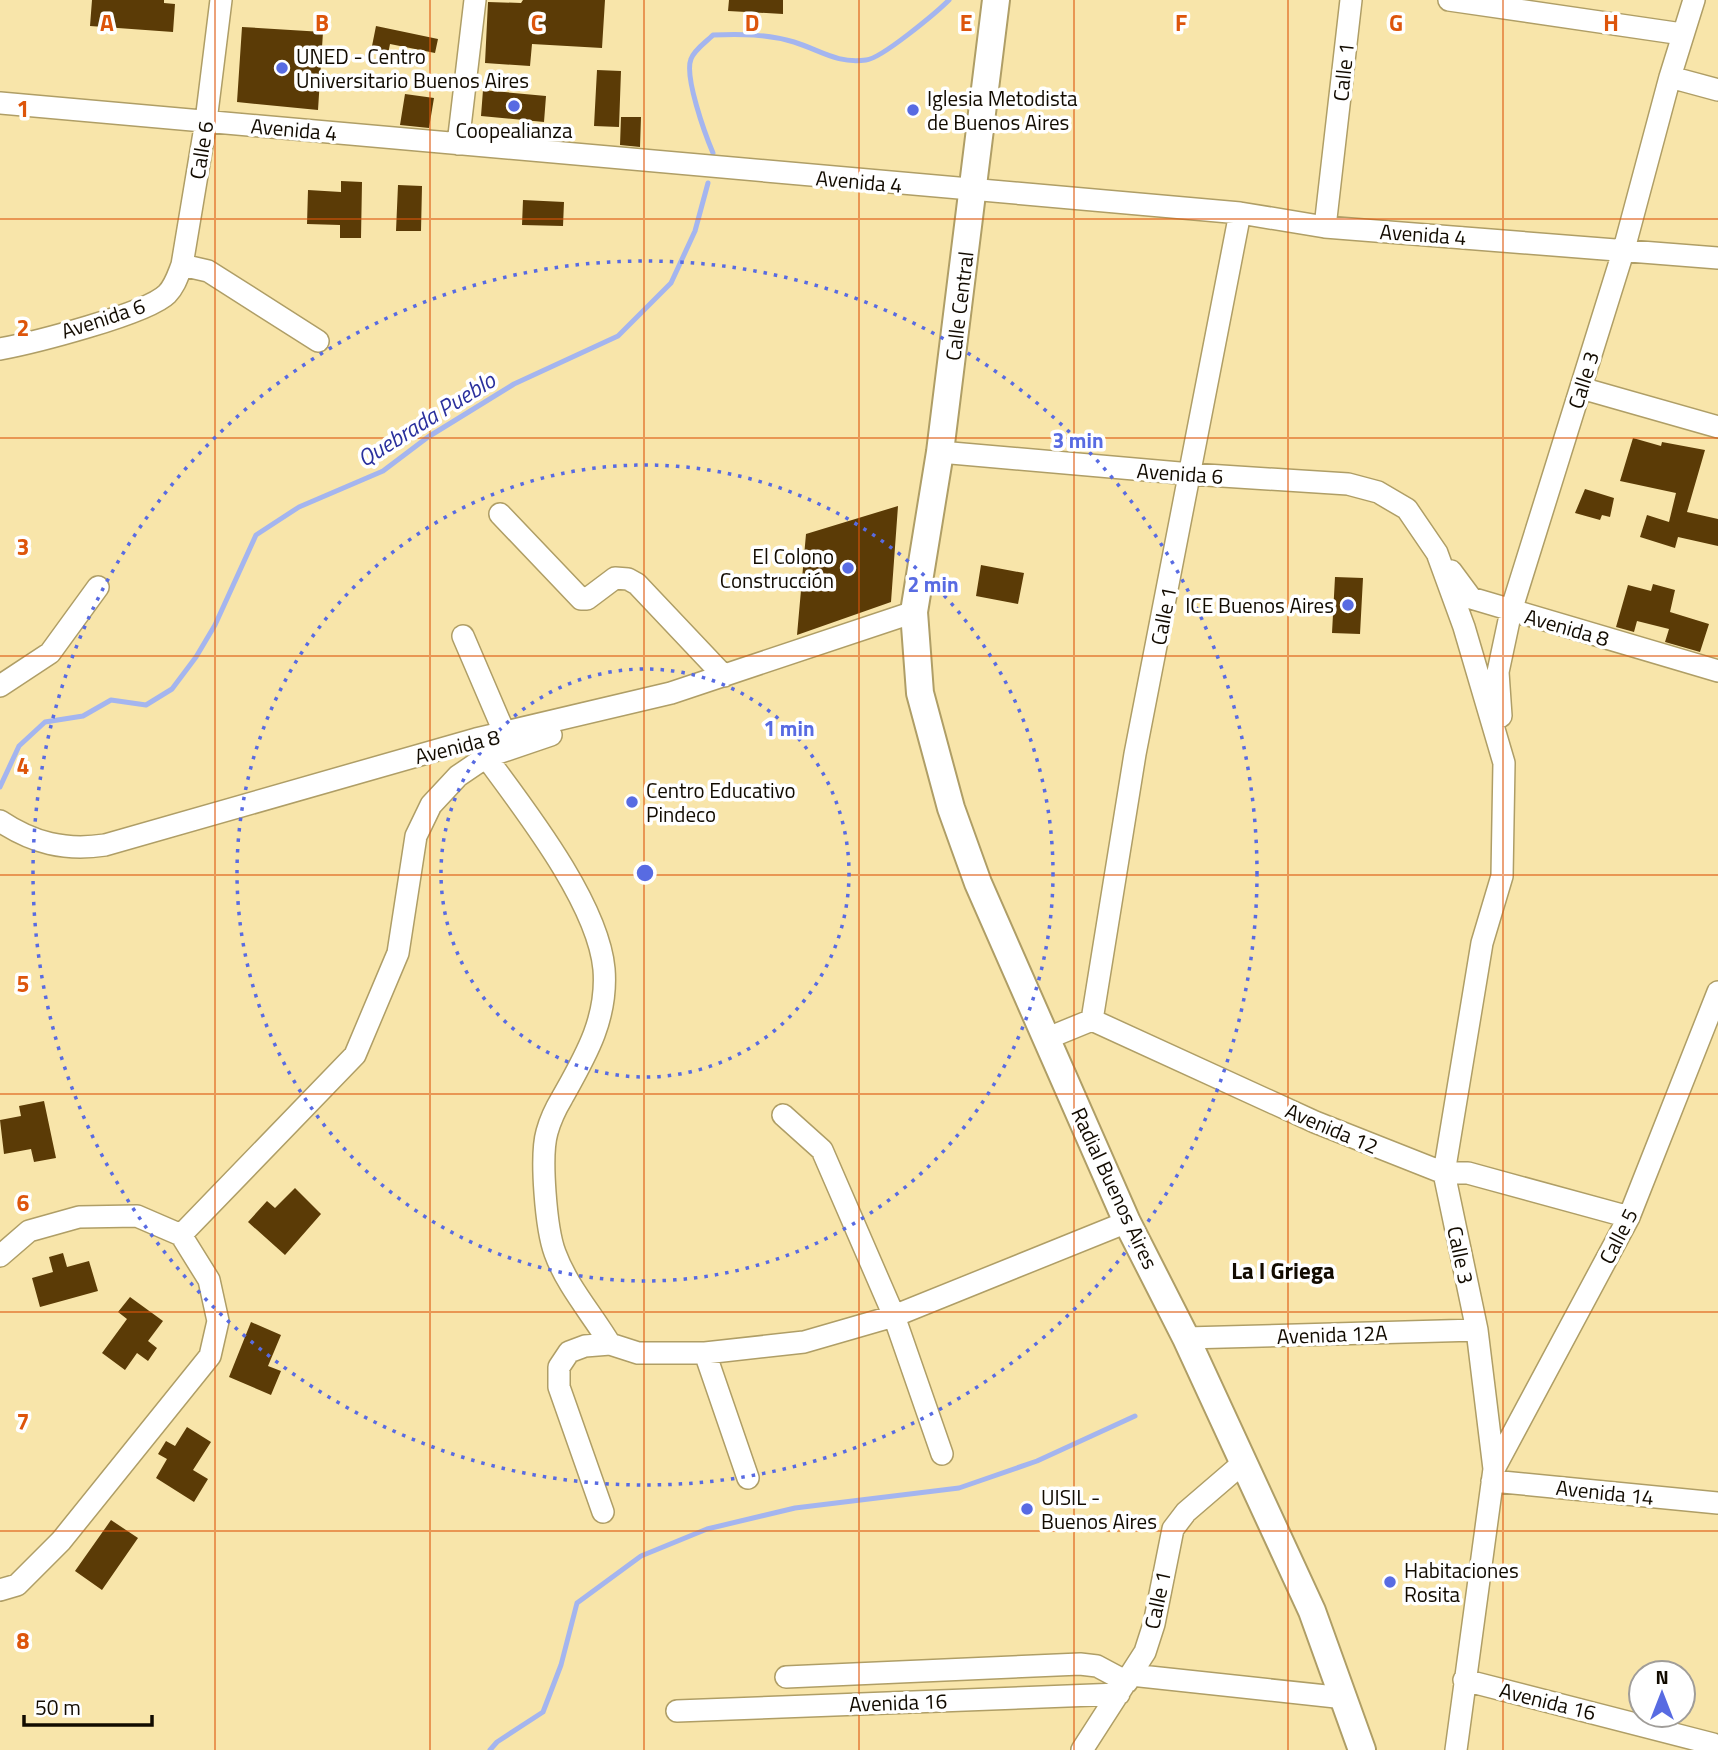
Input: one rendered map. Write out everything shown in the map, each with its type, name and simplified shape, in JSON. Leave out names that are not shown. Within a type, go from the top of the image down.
[{"type":"main road","name":"Calle Central","points":[[914,612],[940,452],[996,0]]},
{"type":"main road","name":"Radial Buenos Aires","points":[[914,612],[920,693],[951,808],[978,883],[1127,1222],[1186,1339],[1311,1611],[1362,1750]]},
{"type":"street","name":"Calle 6","points":[[165,296],[174,285],[182,265],[206,121],[221,0]]},
{"type":"street","points":[[458,144],[475,0]]},
{"type":"street","name":"Calle 1","points":[[1325,227],[1351,0]]},
{"type":"street","points":[[1449,0],[1682,34]]},
{"type":"street","name":"Calle 3","points":[[1456,1750],[1493,1475],[1477,1330],[1444,1173],[1482,943],[1502,876],[1504,763],[1497,672],[1511,611],[1624,249],[1682,34],[1694,0]]},
{"type":"street","points":[[1670,77],[1718,90]]},
{"type":"street","name":"Avenida 4","points":[[0,103],[1240,213],[1325,227],[1718,258]]},
{"type":"street","name":"Calle 1","points":[[1093,1020],[1135,754],[1240,213]]},
{"type":"street","points":[[182,265],[208,271],[318,341]]},
{"type":"street","name":"Avenida 6","points":[[0,349],[142,309],[165,296]]},
{"type":"street","points":[[1581,388],[1718,428]]},
{"type":"street","name":"Avenida 6","points":[[940,452],[1191,474],[1348,484],[1378,492]]},
{"type":"street","name":"Calle 3","points":[[1378,492],[1407,509],[1437,553],[1464,627],[1504,763]]},
{"type":"street","points":[[500,514],[581,599],[587,599],[615,578],[620,577],[638,584],[724,676]]},
{"type":"street","name":"Avenida 8","points":[[1437,553],[1471,598],[1718,671]]},
{"type":"street","points":[[0,686],[50,653],[98,587]]},
{"type":"street","name":"Avenida 8","points":[[0,821],[20,834],[63,847],[105,845],[476,739],[671,694],[914,612]]},
{"type":"street","points":[[463,636],[505,733]]},
{"type":"street","points":[[181,1235],[355,1055],[398,953],[416,836],[431,805],[458,776],[486,757],[671,694]]},
{"type":"street","points":[[486,757],[550,844],[594,931],[604,969],[602,1005],[589,1052],[560,1101],[546,1133],[544,1185],[555,1252],[572,1287],[610,1344]]},
{"type":"street","name":"Calle 5","points":[[1493,1475],[1629,1217],[1718,992]]},
{"type":"street","points":[[1048,1038],[1093,1020]]},
{"type":"street","name":"Avenida 12","points":[[1093,1020],[1315,1122],[1444,1173],[1468,1173],[1629,1217]]},
{"type":"street","points":[[783,1115],[822,1150],[894,1316],[942,1454]]},
{"type":"street","points":[[0,1256],[29,1231],[79,1217],[137,1216],[181,1235],[209,1280],[218,1321],[210,1356],[61,1541],[17,1585],[0,1590]]},
{"type":"street","points":[[603,1512],[559,1387],[559,1367],[569,1352],[584,1346],[610,1344],[638,1353],[705,1353],[804,1342],[894,1316],[1127,1222]]},
{"type":"street","name":"Avenida 12A","points":[[1186,1339],[1477,1330]]},
{"type":"street","points":[[705,1353],[748,1478]]},
{"type":"street","name":"Calle 1","points":[[1082,1750],[1144,1652],[1154,1624],[1173,1529],[1186,1512],[1243,1463]]},
{"type":"street","name":"Avenida 14","points":[[1493,1475],[1718,1503]]},
{"type":"street","points":[[786,1676],[1080,1664],[1097,1665],[1126,1684]]},
{"type":"street","name":"Avenida 16","points":[[1464,1680],[1713,1744]]},
{"type":"street","name":"Avenida 16","points":[[677,1711],[1126,1684],[1345,1698]]},
{"type":"building","points":[[92,0],[164,0],[164,3],[175,4],[173,32],[90,26]]},
{"type":"building","points":[[523,0],[605,0],[602,48],[532,44],[530,66],[485,63],[488,2],[521,3]]},
{"type":"building","points":[[729,0],[783,0],[783,14],[728,11]]},
{"type":"building","points":[[376,26],[438,39],[435,53],[390,44],[388,54],[371,51]]},
{"type":"building","points":[[242,27],[323,32],[318,110],[237,102]]},
{"type":"building","points":[[597,70],[621,71],[619,127],[594,126]]},
{"type":"building","name":"Coopealianza","points":[[483,90],[546,96],[544,122],[481,116]]},
{"type":"building","points":[[405,94],[434,98],[429,128],[400,125]]},
{"type":"building","points":[[621,117],[641,117],[640,147],[620,145]]},
{"type":"building","points":[[341,181],[362,182],[361,238],[340,238],[340,225],[307,224],[308,190],[341,192]]},
{"type":"building","points":[[398,185],[422,186],[421,231],[396,231]]},
{"type":"building","points":[[523,200],[564,202],[563,226],[522,225]]},
{"type":"building","points":[[1633,438],[1661,446],[1662,442],[1705,450],[1687,512],[1718,519],[1718,546],[1678,537],[1675,548],[1640,537],[1647,515],[1669,522],[1676,493],[1620,481]]},
{"type":"building","points":[[1585,489],[1614,498],[1610,517],[1602,515],[1600,520],[1575,513]]},
{"type":"building","name":"El Colono Construcción","points":[[898,506],[891,602],[797,635],[806,534]]},
{"type":"building","points":[[981,565],[1024,573],[1018,604],[976,596]]},
{"type":"building","name":"ICE Buenos Aires","points":[[1335,577],[1363,578],[1360,634],[1332,633]]},
{"type":"building","points":[[1653,584],[1675,590],[1670,612],[1709,624],[1700,652],[1665,642],[1669,629],[1637,621],[1634,632],[1616,627],[1628,585],[1651,591]]},
{"type":"building","points":[[44,1101],[56,1158],[34,1162],[31,1149],[4,1154],[0,1120],[21,1116],[19,1106]]},
{"type":"building","points":[[295,1188],[321,1214],[285,1255],[248,1222],[267,1201],[275,1208]]},
{"type":"building","points":[[63,1253],[67,1267],[89,1261],[98,1291],[40,1307],[32,1278],[53,1272],[49,1257]]},
{"type":"building","points":[[130,1297],[163,1321],[148,1341],[157,1348],[148,1361],[137,1353],[125,1370],[102,1353],[127,1319],[118,1312]]},
{"type":"building","points":[[251,1322],[281,1335],[268,1366],[281,1371],[271,1395],[229,1377]]},
{"type":"building","points":[[187,1427],[211,1442],[193,1470],[208,1479],[194,1502],[156,1478],[167,1459],[158,1454],[166,1441],[175,1446]]},
{"type":"building","points":[[111,1520],[138,1538],[102,1590],[75,1571]]},
{"type":"waterway","name":"Quebrada Pueblo","points":[[713,153],[696,105],[690,78],[691,59],[713,35],[774,37],[837,58],[866,60],[896,44],[949,0]]},
{"type":"waterway","name":"Quebrada Pueblo","points":[[0,787],[19,746],[45,722],[83,716],[111,700],[146,705],[172,689],[215,625],[256,535],[299,507],[383,471],[428,437],[514,384],[618,336],[671,283],[695,231],[708,183]]},
{"type":"waterway","points":[[490,1750],[497,1742],[543,1712],[561,1665],[577,1603],[641,1556],[707,1529],[795,1508],[959,1488],[1037,1461],[1135,1416]]},
{"type":"place","name":"UNED - Centro Universitario Buenos Aires","points":[[282,68]]},
{"type":"place","name":"Coopealianza","points":[[514,106]]},
{"type":"place","name":"Iglesia Metodista de Buenos Aires","points":[[913,110]]},
{"type":"place","name":"El Colono Construcción","points":[[848,568]]},
{"type":"place","name":"ICE Buenos Aires","points":[[1348,605]]},
{"type":"place","name":"Centro Educativo Pindeco","points":[[632,802]]},
{"type":"place","name":"UISIL - Buenos Aires","points":[[1027,1509]]},
{"type":"place","name":"Habitaciones Rosita","points":[[1390,1582]]},
{"type":"district","name":"La I Griega","points":[[1283,1270]]}]
